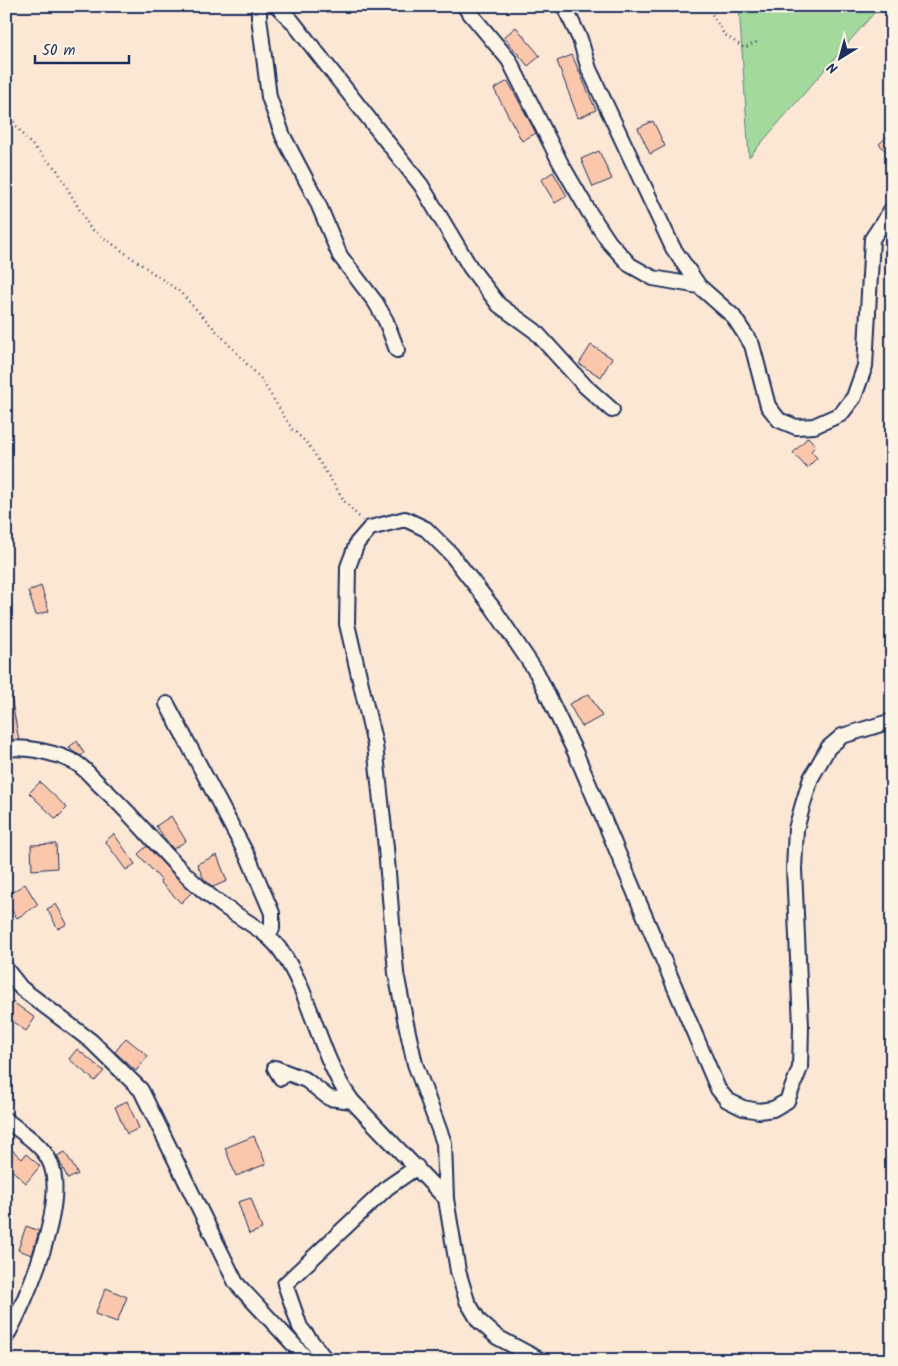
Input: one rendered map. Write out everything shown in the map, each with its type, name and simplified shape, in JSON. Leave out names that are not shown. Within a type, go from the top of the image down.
[{"type":"street","points":[[259,6],[258,17],[269,97],[283,136],[317,201],[340,256],[376,303],[392,334],[397,350]]},
{"type":"street","points":[[277,6],[292,20],[421,185],[470,267],[499,305],[535,331],[585,386],[612,410]]},
{"type":"street","points":[[464,6],[510,60],[560,162],[609,242],[630,265],[653,278],[699,286]]},
{"type":"street","points":[[564,6],[580,39],[589,69],[673,248],[699,286],[733,316],[752,346],[768,406],[779,420],[796,427],[814,426],[841,414],[854,397],[865,366],[872,239],[892,209]]},
{"type":"street","points":[[540,1360],[497,1337],[479,1321],[467,1301],[458,1271],[446,1199],[444,1143],[415,1064],[396,973],[386,848],[375,745],[347,624],[348,567],[357,543],[370,528],[405,519],[426,529],[451,554],[487,600],[537,672],[576,754],[706,1063],[727,1100],[743,1108],[759,1111],[773,1110],[787,1100],[800,1068],[801,1026],[794,869],[796,830],[811,778],[828,748],[842,736],[892,721]]},
{"type":"street","points":[[167,704],[249,859],[272,913],[272,929],[266,935]]},
{"type":"street","points":[[6,749],[32,750],[56,756],[76,764],[131,813],[188,878],[220,904],[266,935],[281,950],[296,978],[340,1084],[352,1101],[446,1199]]},
{"type":"street","points":[[6,969],[21,988],[91,1041],[141,1090],[236,1283],[308,1360]]},
{"type":"street","points":[[281,1078],[275,1068],[306,1080],[329,1098],[352,1101]]},
{"type":"street","points":[[6,1120],[33,1141],[50,1162],[55,1186],[53,1212],[40,1257],[6,1337]]},
{"type":"street","points":[[326,1360],[300,1328],[285,1284],[388,1187],[417,1167]]},
{"type":"path","points":[[707,6],[724,34],[744,48],[757,42]]},
{"type":"path","points":[[6,116],[11,118],[24,137],[57,170],[90,228],[180,292],[261,380],[292,429],[314,452],[345,502],[370,528]]},
{"type":"green space","points":[[739,6],[880,6],[749,157]]},
{"type":"building","points":[[516,27],[540,56],[528,66],[504,37]]},
{"type":"building","points":[[572,55],[596,110],[578,118],[557,61]]},
{"type":"building","points":[[508,81],[536,133],[522,141],[494,89]]},
{"type":"building","points":[[653,121],[665,146],[650,154],[638,128]]},
{"type":"building","points":[[892,132],[892,158],[879,144]]},
{"type":"building","points":[[599,151],[612,179],[593,187],[581,159]]},
{"type":"building","points":[[553,172],[567,196],[555,203],[541,180]]},
{"type":"building","points":[[591,345],[612,358],[601,377],[579,364]]},
{"type":"building","points":[[808,437],[816,446],[811,451],[817,458],[807,468],[793,453]]},
{"type":"building","points":[[41,586],[49,611],[36,615],[28,591]]},
{"type":"building","points":[[589,694],[602,716],[582,727],[569,704]]},
{"type":"building","points":[[11,697],[19,740],[6,740],[6,698]]},
{"type":"building","points":[[77,741],[84,753],[81,756],[69,747]]},
{"type":"building","points":[[40,782],[67,808],[56,819],[29,793]]},
{"type":"building","points":[[171,816],[186,841],[173,849],[156,826]]},
{"type":"building","points":[[114,834],[135,864],[126,870],[105,841]]},
{"type":"building","points":[[56,844],[57,868],[32,870],[31,845]]},
{"type":"building","points":[[147,846],[191,893],[181,903],[160,882],[161,880],[138,854]]},
{"type":"building","points":[[217,855],[227,881],[213,887],[204,879],[197,864]]},
{"type":"building","points":[[25,884],[38,905],[17,918],[6,902],[6,896]]},
{"type":"building","points":[[56,904],[67,924],[58,929],[47,909]]},
{"type":"building","points":[[13,1002],[35,1018],[26,1031],[6,1017],[6,1011]]},
{"type":"building","points":[[126,1038],[148,1056],[136,1071],[115,1052]]},
{"type":"building","points":[[77,1049],[104,1071],[95,1081],[69,1059]]},
{"type":"building","points":[[127,1101],[139,1128],[127,1134],[115,1107]]},
{"type":"building","points":[[254,1136],[266,1164],[236,1176],[225,1148]]},
{"type":"building","points":[[12,1150],[22,1159],[26,1154],[40,1166],[26,1183],[6,1165],[6,1157]]},
{"type":"building","points":[[65,1152],[78,1174],[68,1179],[57,1156]]},
{"type":"building","points":[[251,1198],[262,1229],[249,1234],[238,1202]]},
{"type":"building","points":[[26,1226],[39,1231],[32,1255],[18,1250]]},
{"type":"building","points":[[106,1288],[127,1297],[117,1322],[95,1314]]}]
